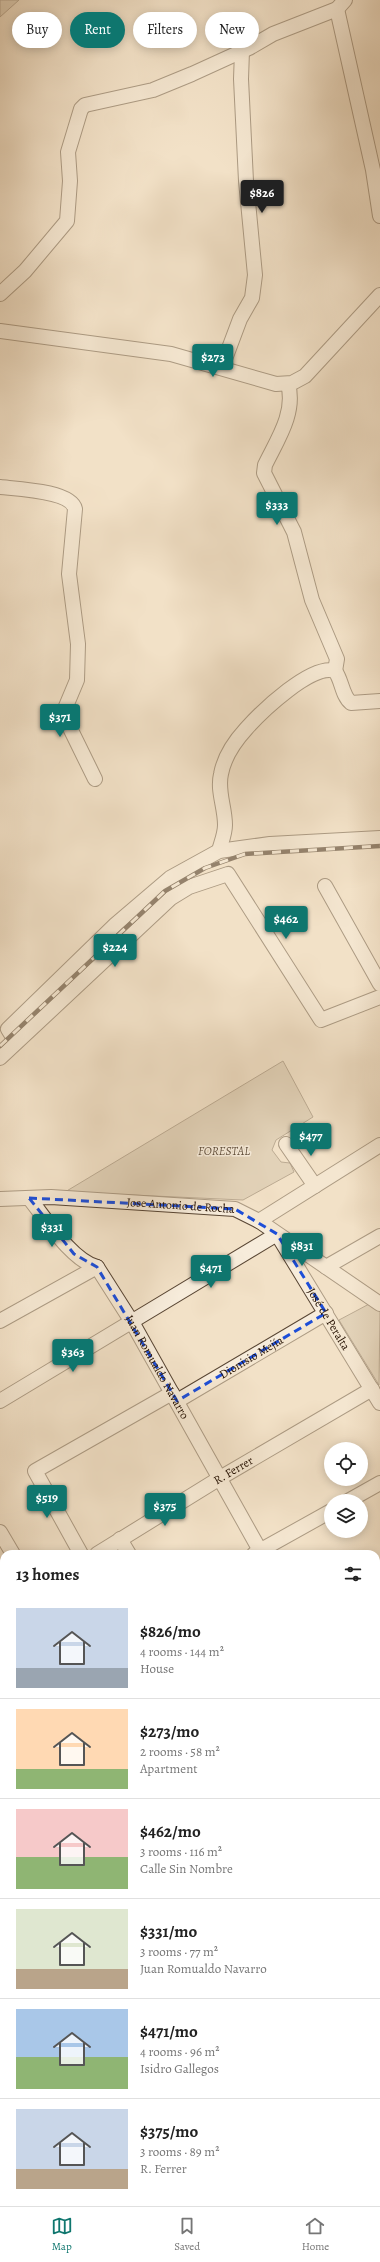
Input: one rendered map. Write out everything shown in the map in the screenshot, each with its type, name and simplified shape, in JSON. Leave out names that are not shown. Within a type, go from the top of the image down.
[{"type":"street","points":[[0,294],[25,271],[67,221],[70,181],[68,152],[81,109],[85,105],[153,90],[242,51],[273,34],[341,5],[373,170],[380,216]]},
{"type":"street","points":[[222,367],[240,319],[252,298],[255,275],[246,181],[241,79],[242,51]]},
{"type":"street","points":[[0,331],[171,354],[222,367],[276,384],[288,384],[305,376],[380,295]]},
{"type":"street","points":[[288,384],[291,396],[291,407],[265,465],[264,473],[294,532],[312,600],[337,659],[335,671],[340,678],[347,700],[351,703],[380,701]]},
{"type":"street","points":[[0,487],[39,492],[68,499],[74,504],[75,509],[69,574],[78,652],[77,680],[64,711],[67,722],[94,779]]},
{"type":"street","points":[[219,852],[225,825],[220,800],[220,774],[225,759],[246,729],[280,697],[314,674],[324,670],[335,671]]},
{"type":"street","points":[[16,1042],[4,1032],[116,924],[170,878],[219,852],[270,844],[380,838]]},
{"type":"street","points":[[0,1058],[171,898],[189,887],[228,874],[321,1020],[380,997]]},
{"type":"street","points":[[325,886],[380,984]]},
{"type":"street","points":[[286,1144],[315,1186]]},
{"type":"street","points":[[259,1221],[380,1145]]},
{"type":"street","name":"Jose Antonio de Rocha","points":[[0,1199],[51,1197],[235,1209],[259,1221],[380,1304]]},
{"type":"street","points":[[29,1198],[74,1254],[88,1265],[97,1267]]},
{"type":"street","points":[[0,1401],[277,1234]]},
{"type":"street","name":"José de Peralta","points":[[277,1234],[380,1403]]},
{"type":"street","points":[[326,1267],[380,1236]]},
{"type":"street","points":[[0,1322],[97,1267]]},
{"type":"street","name":"Juan Romualdo Navarro","points":[[97,1267],[132,1322],[220,1478],[257,1550]]},
{"type":"street","name":"Dionisio Mejía","points":[[79,1550],[35,1471],[174,1397],[326,1313]]},
{"type":"street","name":"R. Ferrer","points":[[103,1550],[220,1478],[372,1389]]},
{"type":"street","points":[[360,1494],[380,1483]]},
{"type":"street","points":[[264,1550],[324,1515]]},
{"type":"street","points":[[0,1532],[11,1550]]},
{"type":"street","points":[[120,1539],[127,1550]]},
{"type":"highlighted area","points":[[29,1198],[235,1209],[277,1234],[326,1313],[177,1401],[97,1267],[74,1254]]},
{"type":"green space","points":[[0,0],[19,0],[0,17]]},
{"type":"green space","name":"FORESTAL","points":[[283,1061],[313,1117],[276,1140],[272,1150],[281,1162],[290,1163],[294,1172],[243,1200],[65,1192]]},
{"type":"green space","points":[[371,1303],[380,1310],[379,1385],[339,1320]]},
{"type":"railway","points":[[0,1046],[165,891],[205,868],[245,854],[380,846]]}]
